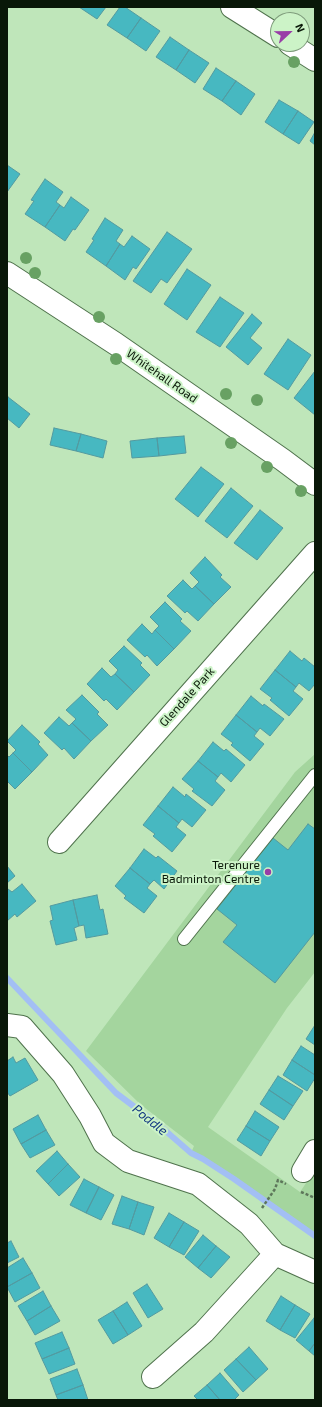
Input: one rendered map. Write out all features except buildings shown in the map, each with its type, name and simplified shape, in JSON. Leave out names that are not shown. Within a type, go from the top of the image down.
[{"type":"street","points":[[232,7],[270,31]]},
{"type":"street","points":[[302,52],[315,60]]},
{"type":"street","name":"Whitehall Road","points":[[7,273],[116,344],[283,460],[315,484]]},
{"type":"street","name":"Glendale Park","points":[[59,842],[315,553]]},
{"type":"street","points":[[7,1025],[22,1027],[63,1074],[90,1116],[104,1143],[128,1161],[198,1184],[249,1224],[275,1254],[315,1272]]},
{"type":"street","points":[[303,1171],[315,1151]]},
{"type":"street","points":[[153,1377],[204,1332],[275,1254]]},
{"type":"lane","points":[[184,939],[315,774]]},
{"type":"path","points":[[264,1205],[275,1189],[278,1180]]},
{"type":"green space","name":"Terenure Badminton Centre","points":[[315,754],[315,972],[287,1008],[208,1127],[300,1192],[315,1170],[315,1236],[234,1179],[191,1153],[194,1146],[140,1104],[86,1051],[295,772]]},
{"type":"waterway","name":"Poddle","points":[[7,978],[116,1093],[160,1126],[191,1153],[234,1179],[315,1236]]},
{"type":"place","name":"Terenure Badminton Centre","points":[[268,872]]}]
